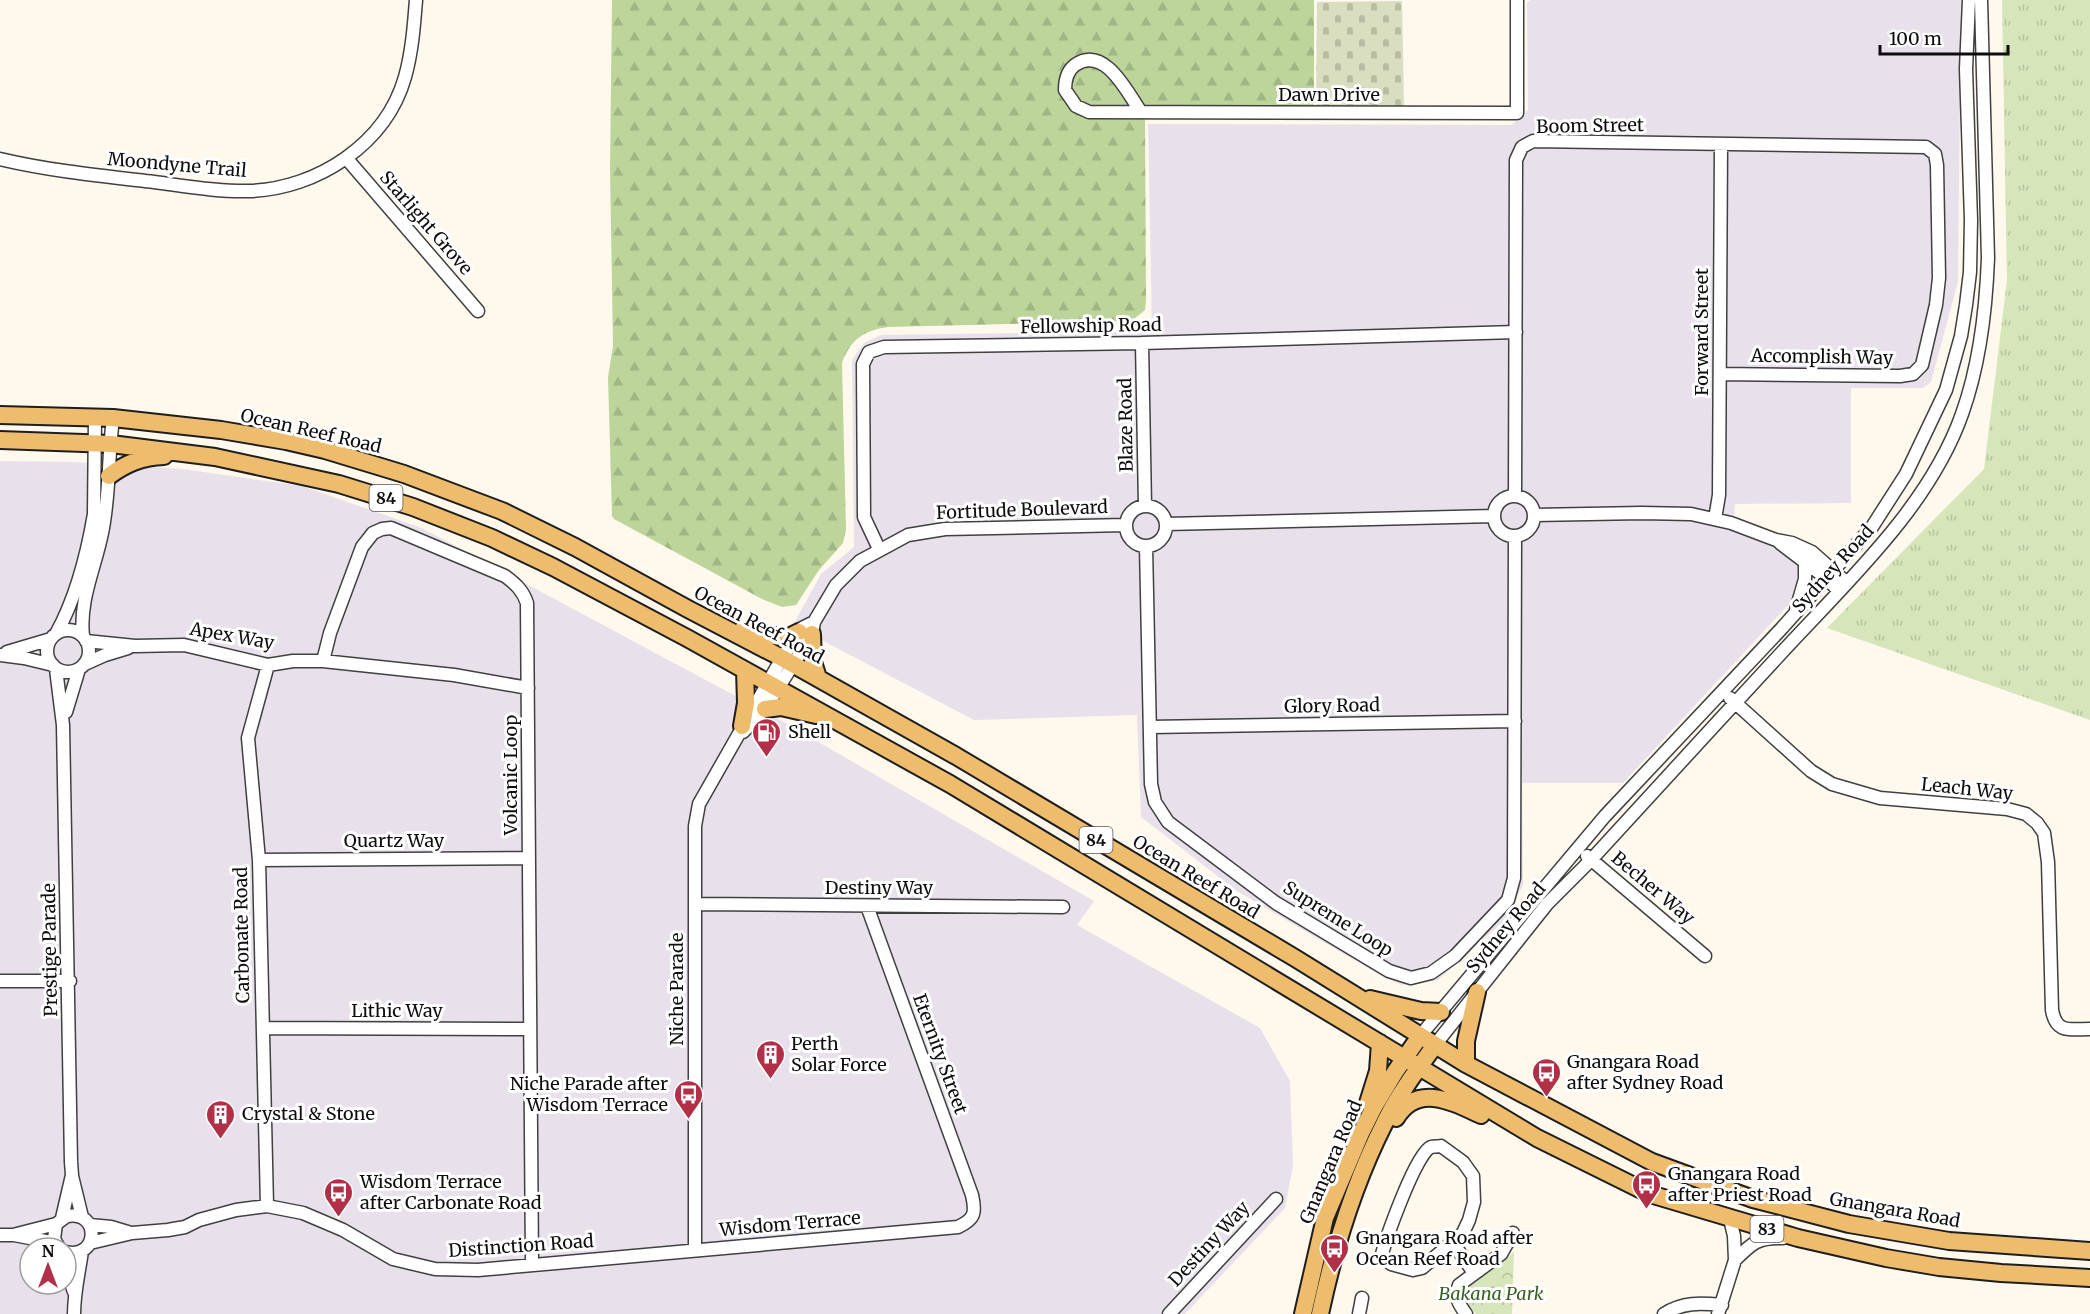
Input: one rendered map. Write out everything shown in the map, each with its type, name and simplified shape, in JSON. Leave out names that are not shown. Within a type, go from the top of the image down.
[{"type":"main road","name":"Ocean Reef Road","points":[[0,415],[112,418],[210,428],[286,441],[325,450],[404,474],[502,511],[576,547],[788,661],[957,756],[1428,1040]]},
{"type":"main road","name":"84","points":[[0,440],[103,443],[195,454],[324,479],[414,507],[471,529],[553,567],[950,784],[1537,1138]]},
{"type":"main road","points":[[109,476],[135,460],[153,456],[195,454]]},
{"type":"main road","points":[[728,630],[781,638],[808,630],[818,678]]},
{"type":"main road","points":[[739,732],[746,703],[745,670]]},
{"type":"main road","points":[[765,709],[781,707],[829,717]]},
{"type":"main road","points":[[1466,1064],[1466,1041],[1477,992]]},
{"type":"main road","points":[[1352,995],[1421,1011],[1441,1012]]},
{"type":"main road","name":"Gnangara Road","points":[[1303,1314],[1325,1218],[1361,1133],[1374,1107],[1405,1058],[1428,1040]]},
{"type":"main road","name":"Gnangara Road","points":[[1428,1040],[1466,1064],[1652,1162],[1753,1199],[1849,1224],[1949,1241],[2090,1251]]},
{"type":"main road","name":"Gnangara Road","points":[[1320,1314],[1333,1257],[1359,1180],[1385,1122],[1420,1067],[1428,1040]]},
{"type":"main road","points":[[1361,1133],[1378,1071],[1380,1043]]},
{"type":"main road","name":"83","points":[[1359,1180],[1401,1110],[1410,1102],[1426,1096],[1463,1106],[1503,1127],[1537,1138],[1634,1187],[1730,1219],[1798,1238],[1886,1258],[1939,1267],[2090,1278]]},
{"type":"street","name":"Moondyne Trail","points":[[0,159],[80,174],[249,191],[279,188],[314,177],[347,159],[373,134],[391,108],[405,79],[412,46],[416,0]]},
{"type":"street","name":"Dawn Drive","points":[[1141,112],[1116,74],[1107,66],[1095,61],[1079,62],[1071,68],[1067,75],[1065,90],[1076,106],[1089,112],[1517,113],[1517,0]]},
{"type":"street","name":"Sydney Road","points":[[1428,1040],[1441,1012],[1578,848],[1795,614],[1872,527],[1906,474],[1946,390],[1961,336],[1970,272],[1971,220],[1966,69],[1969,0]]},
{"type":"street","name":"Sydney Road","points":[[1428,1040],[1477,992],[1547,904],[1591,860],[1843,587],[1929,481],[1962,416],[1979,352],[1987,292],[1981,0]]},
{"type":"street","name":"Boom Street","points":[[1515,496],[1516,160],[1522,147],[1533,141],[1926,147],[1935,154]]},
{"type":"street","name":"Forward Street","points":[[1715,519],[1719,495],[1721,144]]},
{"type":"street","name":"Accomplish Way","points":[[1720,374],[1900,376],[1913,374],[1922,365],[1936,305],[1939,278],[1935,154]]},
{"type":"street","name":"Starlight Grove","points":[[347,159],[478,311]]},
{"type":"street","name":"Fellowship Road","points":[[879,549],[864,517],[863,364],[869,352],[884,347],[1142,344],[1516,332]]},
{"type":"street","name":"Blaze Road","points":[[1142,344],[1146,506]]},
{"type":"street","points":[[0,654],[24,658],[65,672],[82,666],[89,653],[84,639],[82,604],[103,531],[109,476],[95,417]]},
{"type":"street","points":[[54,667],[47,655],[48,644],[71,602],[91,529],[103,443],[112,418]]},
{"type":"street","points":[[1515,496],[1524,498],[1529,503],[1534,522],[1527,532],[1508,536],[1498,528],[1494,516],[1498,503],[1515,496]]},
{"type":"street","points":[[1146,506],[1160,512],[1166,524],[1163,536],[1146,546],[1134,542],[1126,531],[1125,525],[1130,512],[1146,506]]},
{"type":"street","points":[[1534,515],[1691,514],[1715,519],[1776,540],[1792,543],[1812,552],[1843,587]]},
{"type":"street","points":[[1166,524],[1494,516]]},
{"type":"street","name":"Fortitude Boulevard","points":[[788,661],[837,585],[860,561],[908,535],[945,529],[1125,525]]},
{"type":"street","name":"Volcanic Loop","points":[[323,661],[330,633],[362,547],[373,533],[391,528],[505,576],[524,593],[527,603],[532,1264]]},
{"type":"street","name":"Supreme Loop","points":[[1146,546],[1151,784],[1155,802],[1168,822],[1276,903],[1389,971],[1411,978],[1431,973],[1455,956],[1508,900],[1514,878],[1515,536]]},
{"type":"street","points":[[1776,540],[1805,561],[1830,574]]},
{"type":"street","points":[[1795,614],[1806,579],[1805,561]]},
{"type":"street","points":[[0,654],[21,649],[66,631],[72,631],[84,639]]},
{"type":"street","name":"Apex Way","points":[[84,639],[135,646],[184,645],[268,665],[293,661],[323,661],[454,675],[528,688]]},
{"type":"street","name":"Apex Way","points":[[82,666],[105,655],[135,646]]},
{"type":"street","name":"Niche Parade","points":[[695,1250],[695,826],[699,804],[739,732],[788,661]]},
{"type":"street","name":"Carbonate Road","points":[[267,1206],[259,860],[248,738],[268,665]]},
{"type":"street","name":"Prestige Parade","points":[[63,725],[70,696],[82,666]]},
{"type":"street","name":"Prestige Parade","points":[[54,667],[63,725],[72,1175],[86,1221],[92,1231],[86,1247]]},
{"type":"street","name":"Niche Parade","points":[[739,732],[765,709],[772,686]]},
{"type":"street","name":"Leach Way","points":[[1723,691],[1811,771],[1832,784],[1880,798],[2007,809],[2026,814],[2037,823],[2044,833],[2048,862],[2054,1021],[2059,1027],[2067,1029],[2090,1029]]},
{"type":"street","name":"Glory Road","points":[[1150,727],[1515,721]]},
{"type":"street","name":"Becher Way","points":[[1578,848],[1705,956]]},
{"type":"street","name":"Quartz Way","points":[[259,860],[529,858]]},
{"type":"street","name":"Destiny Way","points":[[695,904],[1063,907]]},
{"type":"street","name":"Eternity Street","points":[[867,906],[972,1195],[973,1215]]},
{"type":"street","points":[[0,981],[69,981]]},
{"type":"street","name":"Lithic Way","points":[[263,1028],[531,1029]]},
{"type":"street","points":[[1441,1146],[1463,1162],[1473,1176],[1474,1202],[1469,1220],[1463,1233],[1453,1243],[1422,1268],[1413,1270],[1391,1264],[1382,1254],[1412,1176],[1423,1155],[1431,1147],[1441,1146]]},
{"type":"street","name":"Prestige Parade","points":[[54,1236],[53,1233],[59,1221],[72,1175]]},
{"type":"street","name":"Destiny Way","points":[[1169,1314],[1275,1199]]},
{"type":"street","name":"Distinction Road","points":[[78,1251],[132,1233],[185,1227],[199,1220],[236,1209],[267,1206],[303,1213],[343,1230],[393,1258],[435,1269],[478,1270],[604,1258]]},
{"type":"street","name":"Distinction Road","points":[[59,1221],[72,1215],[132,1233]]},
{"type":"street","name":"Wisdom Terrace","points":[[604,1258],[958,1227],[968,1222],[973,1215]]},
{"type":"street","points":[[1664,1314],[1674,1307],[1698,1303],[1720,1309],[1735,1260],[1734,1236],[1730,1219]]},
{"type":"street","points":[[13,1235],[59,1221]]},
{"type":"street","points":[[1466,1314],[1456,1300],[1456,1292],[1463,1280],[1501,1254],[1514,1233]]},
{"type":"street","points":[[0,1235],[18,1236]]},
{"type":"street","points":[[1735,1260],[1751,1244],[1760,1239],[1798,1238]]},
{"type":"street","points":[[1453,1243],[1474,1273]]},
{"type":"street","points":[[78,1276],[86,1247]]},
{"type":"street","points":[[74,1296],[74,1314]]},
{"type":"street","points":[[1359,1314],[1362,1298]]},
{"type":"shaded area","points":[[1530,0],[1961,0],[1958,282],[1931,382],[1923,388],[1851,388],[1851,503],[1735,504],[1734,518],[1806,547],[1828,562],[1623,783],[1522,783],[1523,885],[1506,919],[1438,980],[1401,985],[1378,974],[1237,891],[1141,817],[1137,715],[974,720],[793,625],[821,574],[854,547],[852,360],[864,343],[881,335],[1152,331],[1148,124],[1512,125],[1528,110],[1527,3]]},
{"type":"shaded area","points":[[0,461],[75,462],[183,469],[302,486],[422,528],[782,721],[1094,901],[1077,925],[1260,1028],[1290,1081],[1293,1165],[1285,1208],[1185,1314],[0,1314]]},
{"type":"green space","points":[[612,0],[1314,0],[1314,118],[1145,117],[1146,300],[1145,310],[1134,319],[888,327],[865,334],[854,342],[842,363],[846,530],[843,543],[819,570],[796,605],[782,607],[762,599],[612,516],[608,377],[613,346],[610,169]]},
{"type":"green space","points":[[2002,0],[2090,0],[2090,720],[1827,628],[1984,469],[2007,280]]},
{"type":"green space","points":[[1402,1],[1404,107],[1316,107],[1317,2]]},
{"type":"green space","name":"Bakana Park","points":[[1514,1252],[1512,1314],[1476,1314],[1468,1304],[1467,1288]]},
{"type":"place","name":"Shell","points":[[767,758]]},
{"type":"place","name":"Perth Solar Force","points":[[770,1080]]},
{"type":"place","name":"Gnangara Road after Sydney Road","points":[[1546,1098]]},
{"type":"place","name":"Niche Parade after Wisdom Terrace","points":[[689,1120]]},
{"type":"place","name":"Crystal & Stone","points":[[221,1140]]},
{"type":"place","name":"Gnangara Road after Priest Road","points":[[1647,1210]]},
{"type":"place","name":"Wisdom Terrace after Carbonate Road","points":[[339,1218]]},
{"type":"place","name":"Gnangara Road after Ocean Reef Road","points":[[1335,1274]]}]
